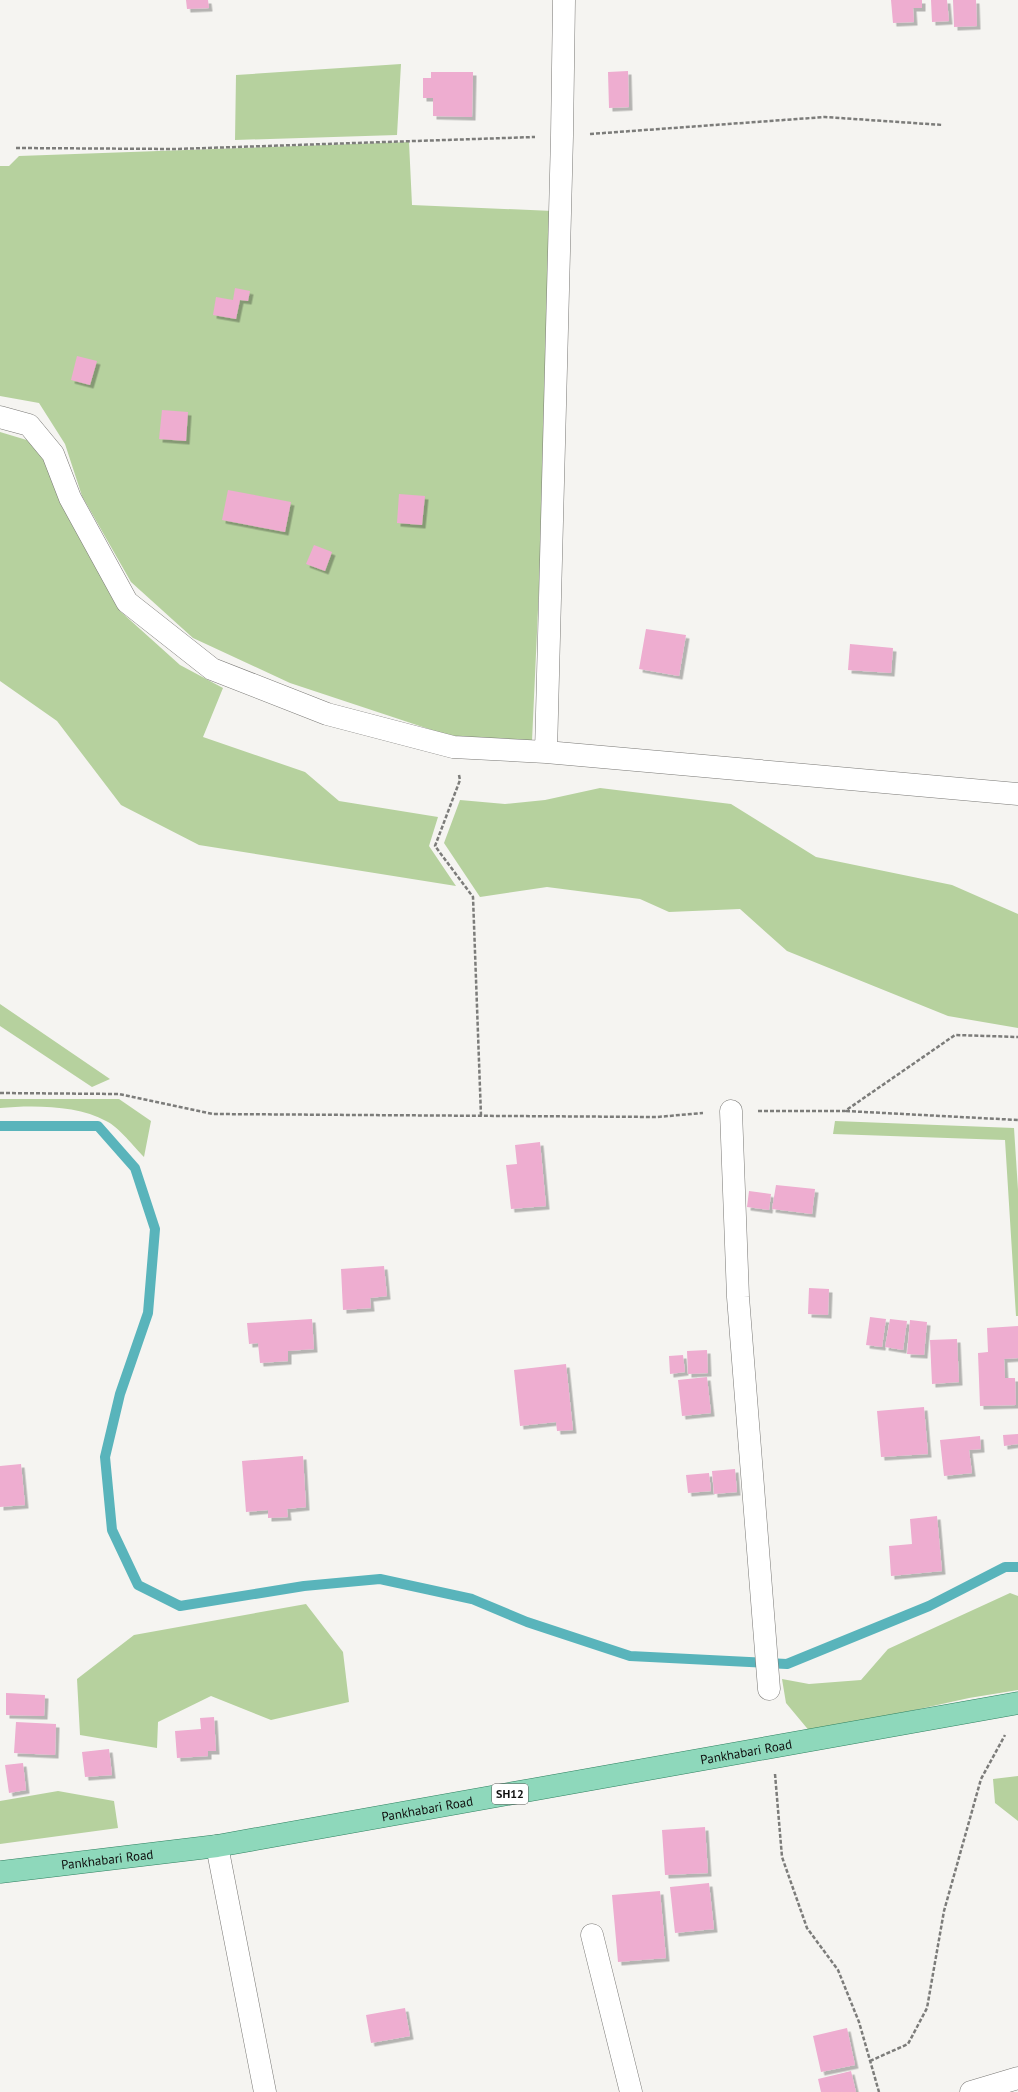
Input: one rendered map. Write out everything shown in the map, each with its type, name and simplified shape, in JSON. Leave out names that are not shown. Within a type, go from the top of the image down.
[{"type":"main road","name":"Pankhabari Road","points":[[0,1872],[217,1846],[773,1748],[1018,1703]]},
{"type":"street","points":[[546,752],[562,136],[564,0]]},
{"type":"street","points":[[0,417],[29,424],[53,454],[70,498],[127,602],[212,669],[327,714],[453,746],[546,752],[1018,794]]},
{"type":"street","points":[[731,1111],[738,1297],[769,1688]]},
{"type":"street","points":[[217,1846],[265,2092]]},
{"type":"street","points":[[592,1935],[631,2092]]},
{"type":"street","points":[[971,2092],[1018,2078]]},
{"type":"path","points":[[16,148],[176,149],[562,136],[825,117],[943,124]]},
{"type":"path","points":[[453,746],[460,780],[435,846],[474,897],[481,1116]]},
{"type":"path","points":[[845,1111],[955,1035],[1018,1037]]},
{"type":"path","points":[[0,1093],[119,1094],[212,1114],[657,1117],[731,1111],[845,1111],[1018,1120]]},
{"type":"path","points":[[870,2061],[908,2044],[927,2008],[944,1911],[981,1779],[1007,1732]]},
{"type":"path","points":[[773,1748],[782,1857],[807,1928],[838,1970],[859,2022],[879,2092]]},
{"type":"green space","points":[[401,64],[397,135],[235,140],[236,75]]},
{"type":"green space","points":[[409,142],[412,205],[553,211],[546,435],[532,741],[453,737],[290,683],[193,638],[131,582],[82,496],[65,444],[39,403],[0,396],[0,166],[9,166],[19,156]]},
{"type":"green space","points":[[0,432],[30,441],[46,457],[70,498],[120,611],[180,665],[223,688],[203,737],[305,772],[339,801],[438,817],[429,846],[456,886],[199,845],[121,805],[57,721],[0,681]]},
{"type":"green space","points":[[600,788],[731,804],[816,857],[952,885],[1018,914],[1018,1028],[948,1016],[787,951],[740,909],[669,912],[640,899],[547,887],[480,897],[444,843],[460,800],[505,804],[545,800]]},
{"type":"green space","points":[[0,1004],[110,1079],[92,1087],[0,1026]]},
{"type":"green space","points":[[0,1099],[119,1099],[151,1121],[144,1157],[116,1128],[95,1116],[69,1109],[54,1107],[0,1108]]},
{"type":"green space","points":[[835,1121],[1014,1128],[1018,1190],[1018,1316],[1016,1316],[1005,1140],[833,1134]]},
{"type":"green space","points":[[1010,1593],[1018,1596],[1018,1690],[969,1698],[811,1733],[786,1703],[782,1679],[809,1684],[861,1680],[888,1649]]},
{"type":"green space","points":[[306,1604],[343,1652],[349,1702],[271,1720],[211,1696],[158,1722],[157,1748],[80,1735],[77,1679],[134,1635]]},
{"type":"green space","points":[[1018,1776],[1018,1821],[995,1803],[993,1779]]},
{"type":"green space","points":[[58,1791],[114,1801],[118,1828],[0,1844],[0,1801]]},
{"type":"building","points":[[186,0],[208,0],[209,8],[187,9]]},
{"type":"building","points":[[891,0],[922,0],[922,8],[913,8],[914,22],[893,23]]},
{"type":"building","points":[[931,0],[947,0],[949,21],[932,22]]},
{"type":"building","points":[[953,0],[976,0],[977,26],[954,27]]},
{"type":"building","points":[[628,71],[629,107],[609,108],[608,72]]},
{"type":"building","points":[[431,72],[473,72],[472,117],[433,116],[433,98],[423,98],[423,78],[431,78]]},
{"type":"building","points":[[235,288],[250,291],[248,301],[240,300],[236,319],[213,315],[216,297],[233,300]]},
{"type":"building","points":[[77,356],[97,361],[90,385],[71,380]]},
{"type":"building","points":[[162,410],[188,412],[186,441],[159,439]]},
{"type":"building","points":[[228,490],[291,502],[285,532],[222,520]]},
{"type":"building","points":[[399,494],[425,496],[422,525],[397,523]]},
{"type":"building","points":[[314,545],[332,552],[325,571],[306,564]]},
{"type":"building","points":[[646,629],[686,635],[679,676],[639,669]]},
{"type":"building","points":[[850,644],[893,648],[891,673],[848,670]]},
{"type":"building","points":[[540,1142],[546,1206],[511,1209],[506,1165],[517,1164],[515,1145]]},
{"type":"building","points":[[776,1185],[815,1189],[812,1214],[772,1209]]},
{"type":"building","points":[[749,1191],[771,1194],[769,1210],[747,1207]]},
{"type":"building","points":[[384,1266],[387,1296],[370,1298],[371,1308],[343,1310],[341,1269]]},
{"type":"building","points":[[809,1288],[829,1289],[828,1315],[808,1314]]},
{"type":"building","points":[[870,1317],[886,1319],[882,1347],[866,1345]]},
{"type":"building","points":[[312,1319],[314,1349],[288,1351],[288,1361],[260,1363],[258,1343],[249,1344],[247,1323]]},
{"type":"building","points":[[890,1319],[907,1321],[903,1350],[885,1347]]},
{"type":"building","points":[[910,1320],[927,1322],[924,1355],[907,1354]]},
{"type":"building","points":[[1018,1326],[1018,1358],[1004,1359],[1005,1378],[1015,1378],[1016,1405],[980,1406],[978,1353],[988,1352],[987,1328]]},
{"type":"building","points":[[957,1339],[959,1382],[932,1384],[930,1340]]},
{"type":"building","points":[[707,1350],[708,1373],[688,1374],[687,1351]]},
{"type":"building","points":[[683,1355],[685,1372],[670,1374],[669,1356]]},
{"type":"building","points":[[566,1364],[573,1430],[557,1431],[556,1422],[520,1426],[514,1370]]},
{"type":"building","points":[[707,1377],[711,1413],[682,1416],[678,1380]]},
{"type":"building","points":[[924,1407],[928,1454],[881,1457],[877,1411]]},
{"type":"building","points":[[1018,1434],[1018,1444],[1004,1446],[1003,1435]]},
{"type":"building","points":[[980,1436],[981,1449],[969,1450],[972,1473],[944,1476],[940,1440]]},
{"type":"building","points":[[303,1456],[306,1507],[287,1509],[288,1517],[268,1518],[268,1510],[246,1512],[242,1461]]},
{"type":"building","points":[[21,1464],[25,1505],[0,1507],[0,1466]]},
{"type":"building","points":[[735,1469],[737,1492],[714,1494],[712,1471]]},
{"type":"building","points":[[709,1473],[711,1491],[688,1493],[686,1475]]},
{"type":"building","points":[[937,1516],[942,1571],[891,1576],[889,1546],[912,1544],[910,1519]]},
{"type":"building","points":[[6,1693],[45,1695],[44,1716],[6,1715]]},
{"type":"building","points":[[214,1717],[216,1751],[208,1751],[208,1756],[177,1758],[175,1731],[201,1729],[200,1718]]},
{"type":"building","points":[[16,1722],[56,1724],[55,1755],[14,1753]]},
{"type":"building","points":[[109,1749],[112,1775],[85,1777],[82,1752]]},
{"type":"building","points":[[23,1763],[26,1790],[9,1793],[5,1765]]},
{"type":"building","points":[[705,1827],[708,1873],[665,1875],[662,1830]]},
{"type":"building","points":[[709,1883],[714,1929],[675,1933],[670,1887]]},
{"type":"building","points":[[660,1891],[666,1958],[618,1962],[612,1895]]},
{"type":"building","points":[[405,2008],[410,2036],[371,2043],[366,2015]]},
{"type":"building","points":[[847,2028],[855,2065],[821,2072],[813,2036]]},
{"type":"building","points":[[851,2071],[856,2092],[821,2092],[818,2079]]},
{"type":"waterway","points":[[0,1126],[98,1126],[135,1168],[155,1229],[148,1313],[120,1394],[105,1457],[112,1530],[138,1585],[180,1606],[304,1586],[380,1579],[472,1599],[527,1622],[630,1656],[787,1664],[929,1606],[1005,1567],[1018,1567]]}]
